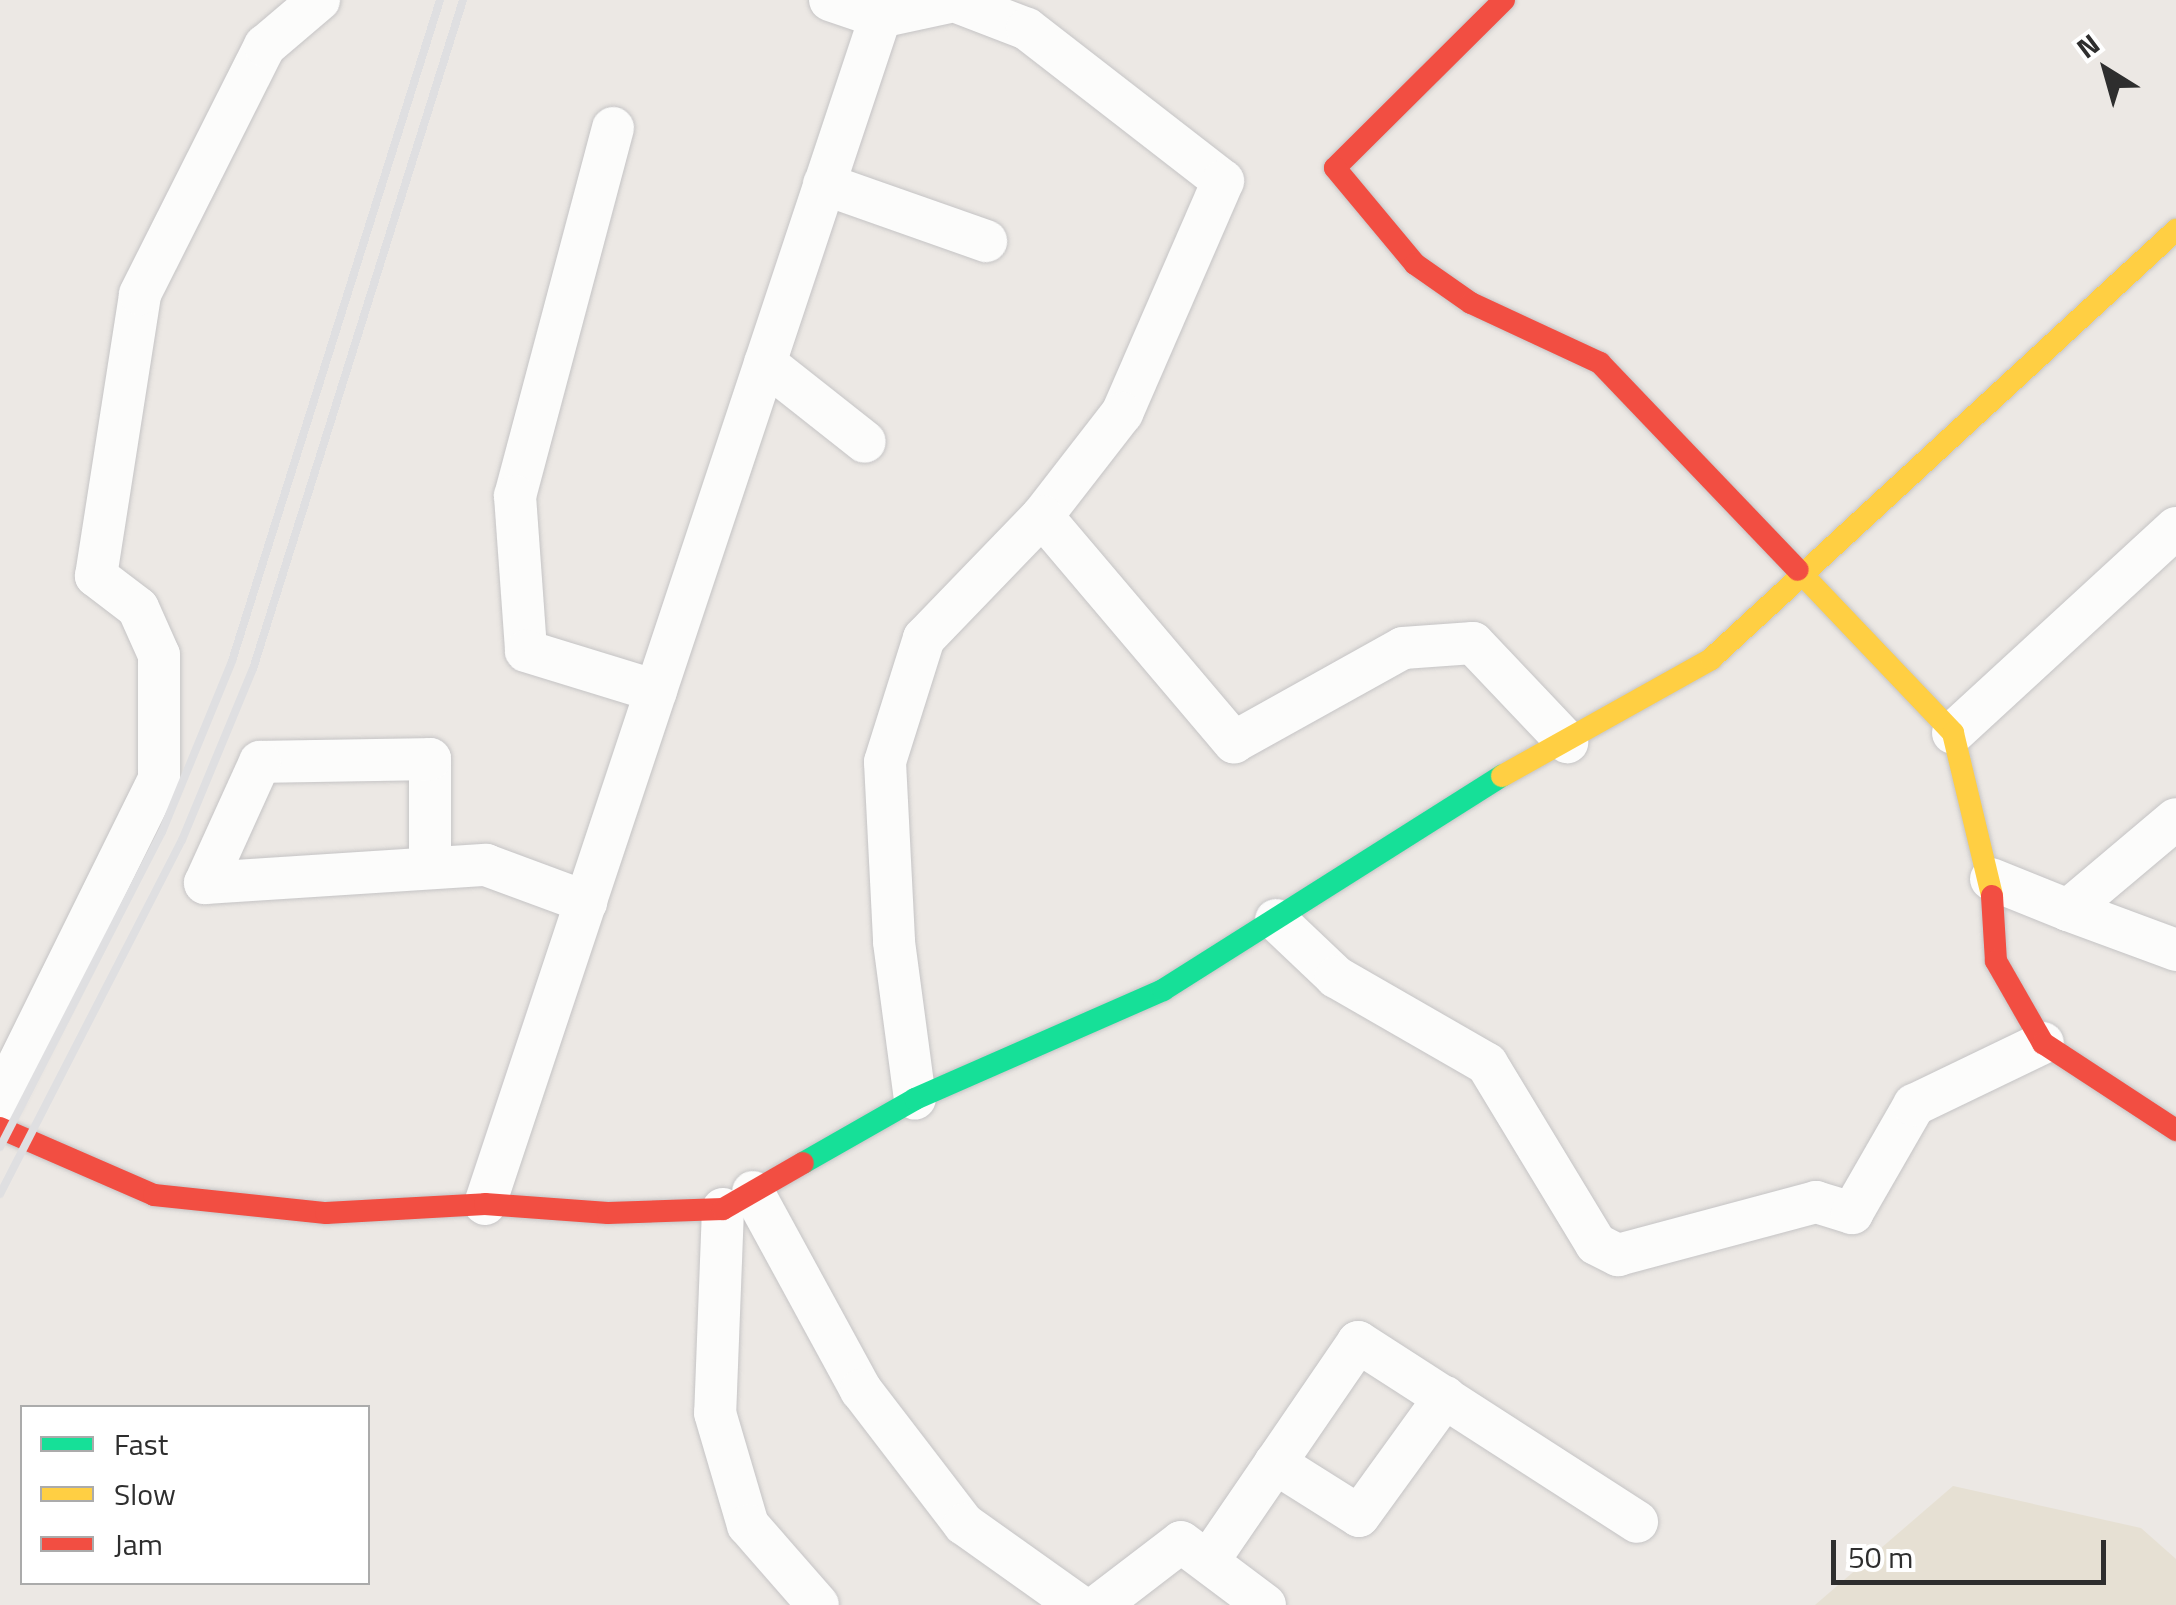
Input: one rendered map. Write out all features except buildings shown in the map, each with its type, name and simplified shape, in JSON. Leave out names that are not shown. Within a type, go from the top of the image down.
[{"type":"street","points":[[0,1101],[159,779],[159,655],[138,608],[96,576],[140,294],[265,46],[318,0]]},
{"type":"street","points":[[830,0],[883,8],[954,1],[1027,29],[1222,181],[1122,413],[1042,516],[924,638],[885,762],[894,942],[915,1099]]},
{"type":"street","points":[[1504,0],[1335,168],[1415,264],[1471,304],[1600,362],[1796,574],[1953,733],[1991,879],[1996,961],[2043,1042],[2176,1130]]},
{"type":"street","points":[[485,1204],[883,8]]},
{"type":"street","points":[[613,128],[515,496],[526,651],[656,691]]},
{"type":"street","points":[[824,184],[986,241]]},
{"type":"street","points":[[0,1128],[154,1195],[326,1213],[485,1204],[608,1213],[738,1201],[915,1099],[1164,990],[1567,742],[1711,659],[1796,574],[2171,242]]},
{"type":"street","points":[[765,363],[865,442]]},
{"type":"street","points":[[1042,516],[1234,742],[1403,648],[1472,644],[1567,742]]},
{"type":"street","points":[[1953,733],[2176,528]]},
{"type":"street","points":[[430,868],[430,760],[260,762],[205,884],[486,865],[586,902]]},
{"type":"street","points":[[2068,910],[2176,819]]},
{"type":"street","points":[[1991,879],[2176,950]]},
{"type":"street","points":[[1276,920],[1336,977],[1487,1064],[1596,1244],[1618,1255],[1816,1202],[1852,1212],[1914,1105],[2043,1042]]},
{"type":"street","points":[[738,1201],[716,1413],[748,1526],[796,1600]]},
{"type":"street","points":[[738,1201],[861,1390],[964,1524],[1078,1605]]},
{"type":"street","points":[[1209,1560],[1358,1342],[1446,1397],[1532,1462],[1638,1522]]},
{"type":"street","points":[[1275,1463],[1358,1516],[1446,1397]]},
{"type":"street","points":[[1099,1605],[1181,1542],[1265,1605]]},
{"type":"shaded area","points":[[1953,1486],[2141,1528],[2176,1559],[2176,1605],[1815,1605]]},
{"type":"railway","points":[[0,1147],[162,832],[232,661],[440,0]]},
{"type":"railway","points":[[0,1194],[182,840],[253,669],[463,0]]},
{"type":"traffic: fast","points":[[803,1163],[915,1099],[1163,990],[1502,776]]},
{"type":"traffic: slow","points":[[1502,776],[1711,659],[2176,230]]},
{"type":"traffic: slow","points":[[1798,570],[1953,733],[1992,896]]},
{"type":"traffic: jam","points":[[1504,0],[1335,168],[1415,264],[1471,303],[1600,363],[1798,570]]},
{"type":"traffic: jam","points":[[1992,896],[1996,961],[2043,1043],[2176,1130]]},
{"type":"traffic: jam","points":[[0,1128],[154,1195],[326,1213],[485,1204],[608,1213],[723,1209],[803,1163]]}]
